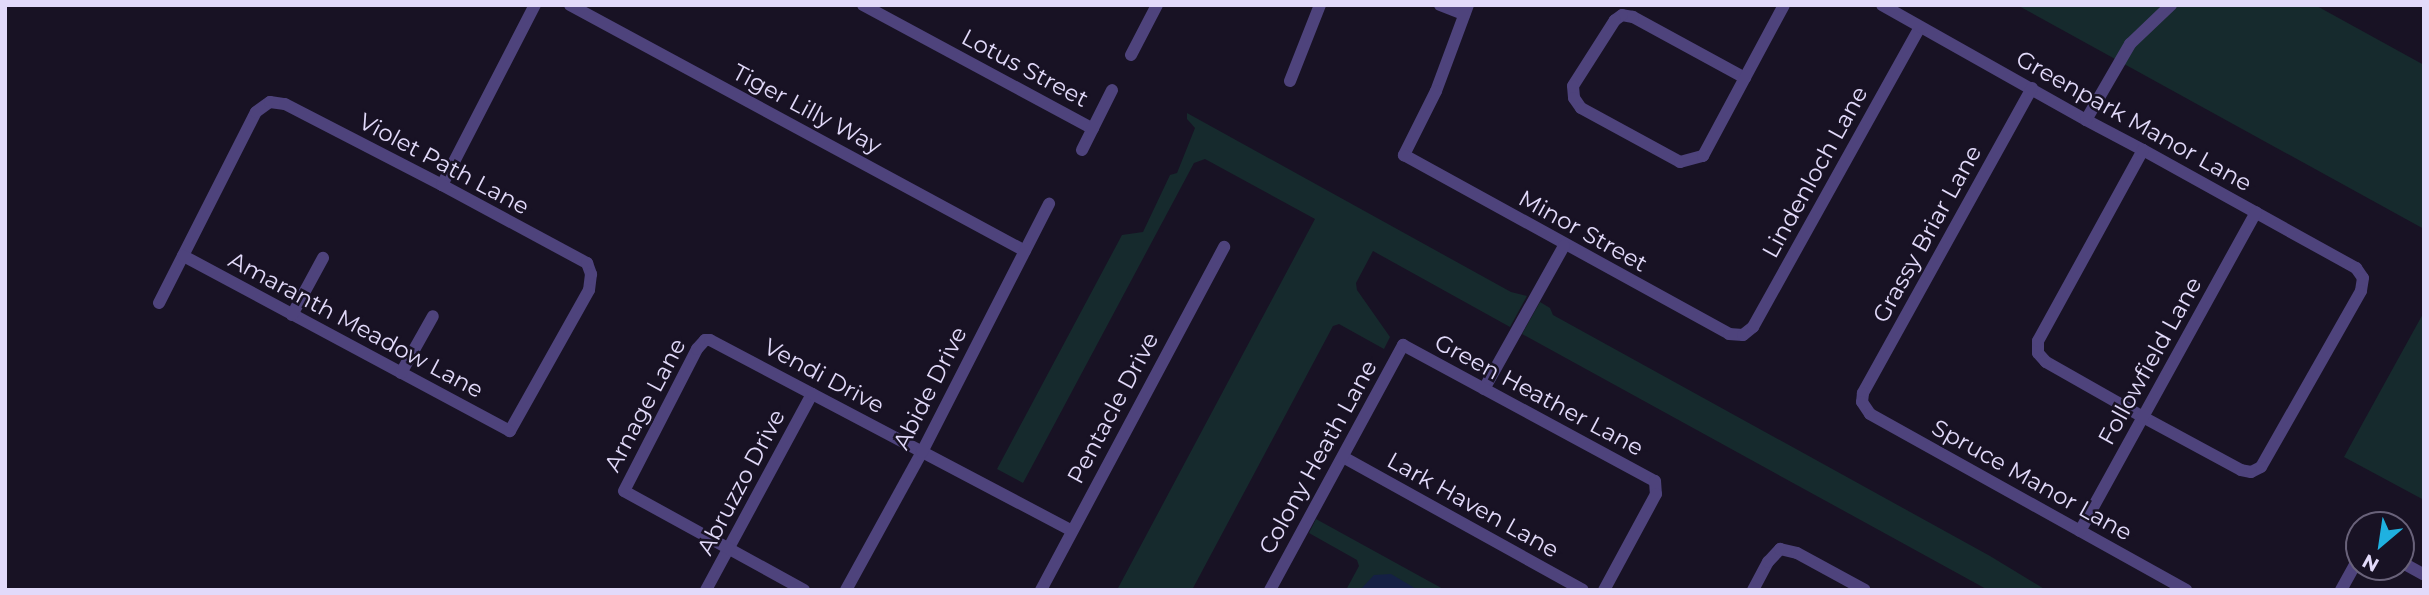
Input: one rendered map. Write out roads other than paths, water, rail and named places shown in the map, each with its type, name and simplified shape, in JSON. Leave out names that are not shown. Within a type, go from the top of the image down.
[{"type":"street","points":[[442,185],[535,5]]},
{"type":"street","name":"Tiger Lilly Way","points":[[570,5],[1025,251]]},
{"type":"street","name":"Lotus Street","points":[[863,5],[1093,129]]},
{"type":"street","points":[[1131,55],[1157,5]]},
{"type":"street","points":[[1290,81],[1320,5]]},
{"type":"street","points":[[1440,5],[1466,10]]},
{"type":"street","points":[[1745,78],[1633,17],[1622,15],[1615,20],[1573,86],[1574,98],[1581,108],[1680,162],[1703,156],[1745,78],[1784,5]]},
{"type":"street","name":"Greenpark Manor Lane","points":[[1882,5],[2356,268],[2363,278],[2361,290],[2261,467],[2252,472],[2241,470],[2143,417]]},
{"type":"street","points":[[2086,120],[2130,44],[2171,5]]},
{"type":"street","name":"Minor Street","points":[[1466,10],[1436,91],[1404,155],[1564,246],[1729,334],[1744,335]]},
{"type":"street","name":"Lindenloch Lane","points":[[1744,335],[1753,327],[1920,27]]},
{"type":"street","name":"Grassy Briar Lane","points":[[1862,402],[1863,393],[2032,88]]},
{"type":"street","points":[[1082,150],[1112,90]]},
{"type":"street","name":"Violet Path Lane","points":[[183,256],[256,112],[270,102],[285,104],[442,185],[587,263],[592,274],[589,290],[510,431]]},
{"type":"street","points":[[2143,150],[2038,341],[2038,353],[2046,362],[2143,417]]},
{"type":"street","name":"Abide Drive","points":[[846,590],[922,452],[1049,204]]},
{"type":"street","name":"Followfield Lane","points":[[2080,531],[2256,212]]},
{"type":"street","points":[[1485,389],[1564,246]]},
{"type":"street","name":"Pentacle Drive","points":[[1041,590],[1224,247]]},
{"type":"street","points":[[159,303],[183,256]]},
{"type":"street","name":"Amaranth Meadow Lane","points":[[183,256],[510,431]]},
{"type":"street","points":[[292,315],[323,258]]},
{"type":"street","points":[[401,373],[433,316]]},
{"type":"street","name":"Vendi Drive","points":[[705,340],[710,340],[1071,530]]},
{"type":"street","name":"Arnage Lane","points":[[705,340],[697,349],[624,491],[728,550]]},
{"type":"street","name":"Green Heather Lane","points":[[1403,345],[1655,481],[1656,494],[1604,590]]},
{"type":"street","name":"Colony Heath Lane","points":[[1270,590],[1403,345]]},
{"type":"street","name":"Abruzzo Drive","points":[[706,590],[812,394]]},
{"type":"street","name":"Spruce Manor Lane","points":[[1862,402],[1870,414],[2186,590]]},
{"type":"street","name":"Lark Haven Lane","points":[[1343,457],[1583,590]]},
{"type":"street","points":[[1753,590],[1768,562],[1780,549],[1797,553],[1865,590]]},
{"type":"street","points":[[728,550],[804,590]]},
{"type":"water","points":[[1391,574],[1418,590],[1360,590],[1374,575]]}]
